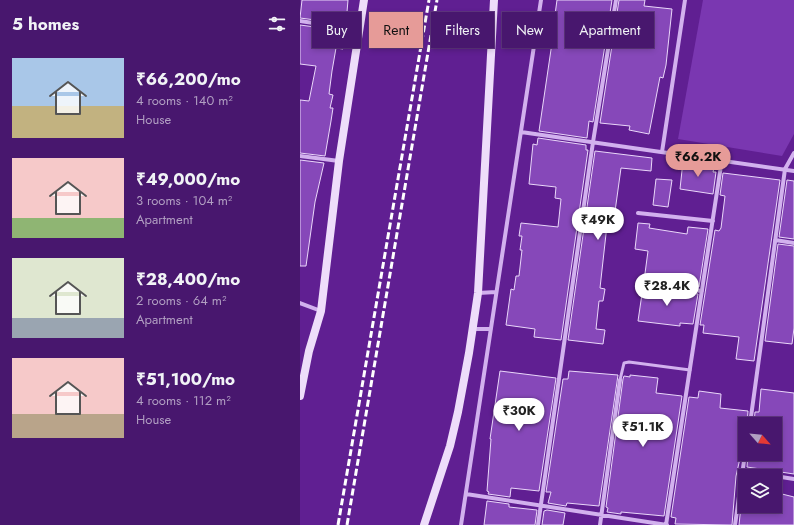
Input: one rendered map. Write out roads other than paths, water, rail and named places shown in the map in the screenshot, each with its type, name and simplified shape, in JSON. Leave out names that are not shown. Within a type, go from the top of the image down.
[{"type":"street","points":[[361,22],[364,0]]},
{"type":"street","points":[[424,525],[450,446],[473,329],[478,293],[494,0]]},
{"type":"street","points":[[461,525],[541,0]]},
{"type":"street","points":[[538,525],[593,142],[616,0]]},
{"type":"street","points":[[662,152],[685,0]]},
{"type":"street","points":[[300,21],[312,23]]},
{"type":"street","points":[[300,396],[309,351],[321,311],[339,161],[357,48]]},
{"type":"street","points":[[521,132],[722,159],[794,171]]},
{"type":"street","points":[[751,417],[784,169],[794,153]]},
{"type":"street","points":[[300,156],[339,161]]},
{"type":"street","points":[[466,494],[541,504],[667,525],[722,159]]},
{"type":"street","points":[[638,213],[713,221]]},
{"type":"street","points":[[775,240],[794,243]]},
{"type":"street","points":[[645,284],[702,291]]},
{"type":"street","points":[[478,293],[496,292]]},
{"type":"street","points":[[300,303],[321,311]]},
{"type":"street","points":[[473,329],[491,329]]},
{"type":"street","points":[[600,525],[620,380]]},
{"type":"street","points":[[782,477],[794,479]]},
{"type":"street","points":[[735,525],[738,505]]},
{"type":"lane","points":[[620,380],[624,363],[629,362],[690,370]]},
{"type":"railway","points":[[338,525],[429,0]]},
{"type":"railway","points":[[347,525],[437,0]]}]
